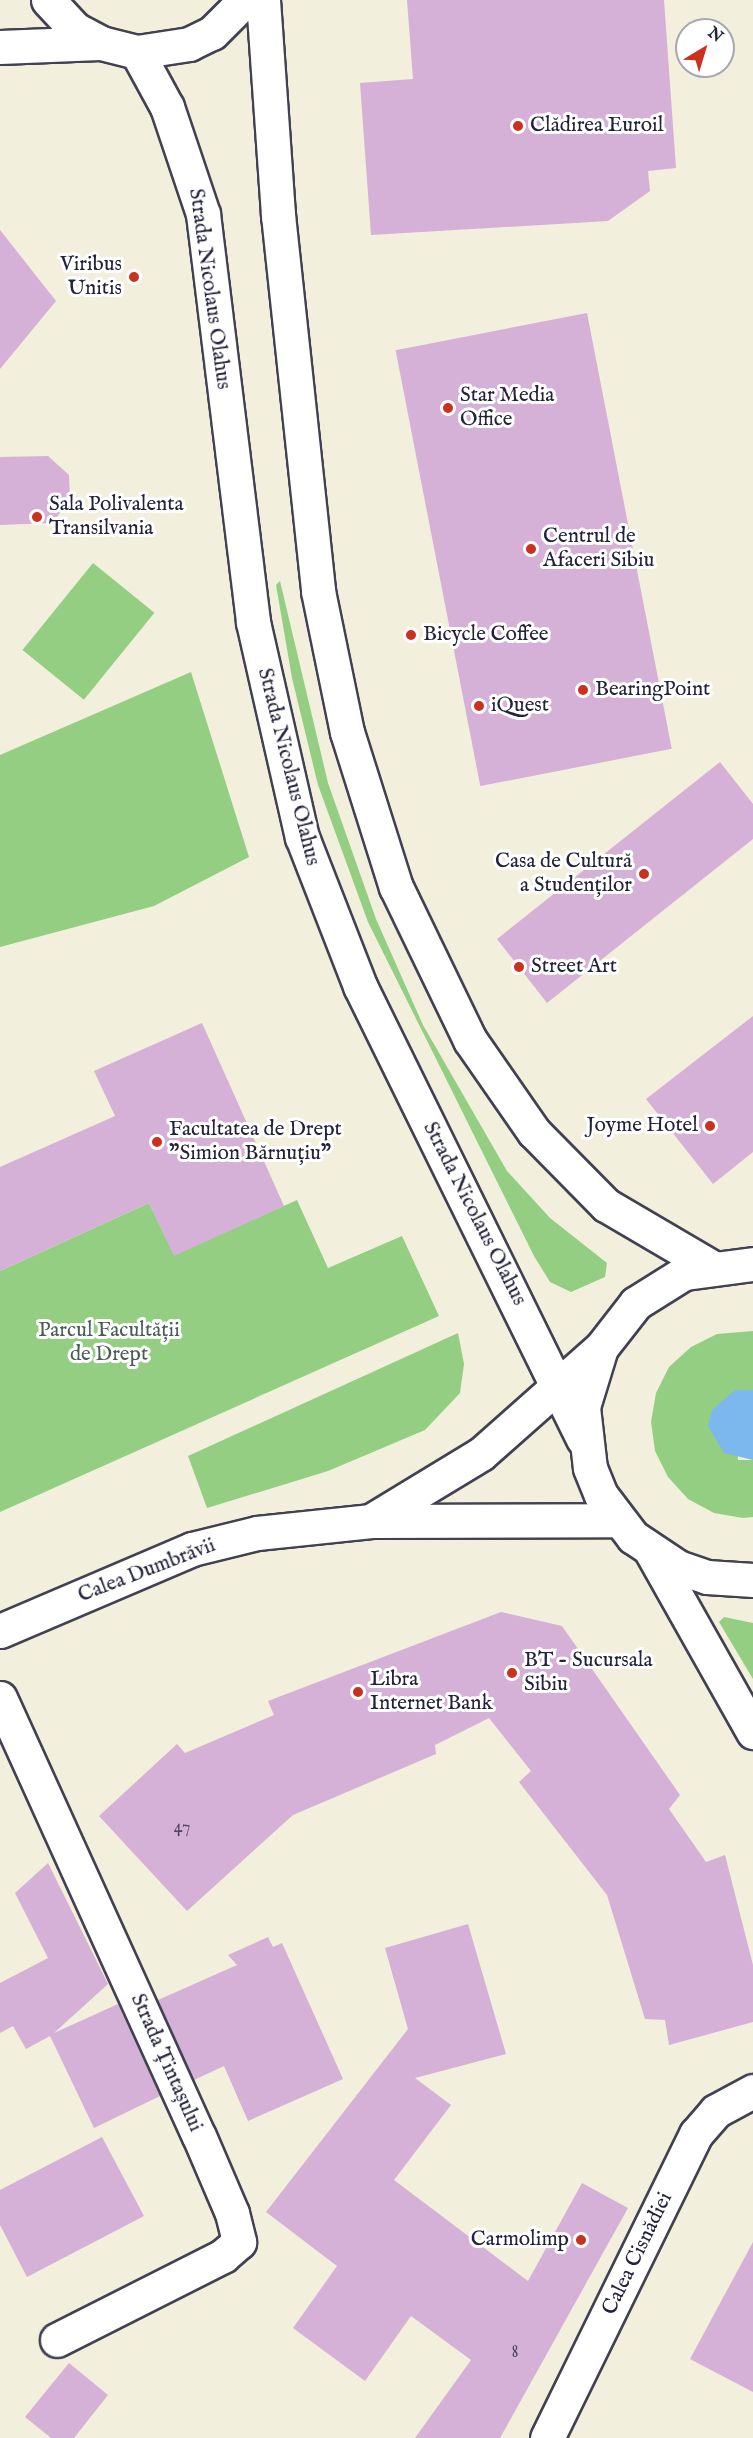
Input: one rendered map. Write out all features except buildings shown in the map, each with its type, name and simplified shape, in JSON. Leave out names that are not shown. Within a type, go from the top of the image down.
[{"type":"main road","points":[[48,0],[75,29],[101,43],[137,52],[189,44],[212,33],[245,0]]},
{"type":"main road","points":[[263,0],[278,215],[318,591],[347,732],[389,867],[422,950],[470,1040],[534,1132],[606,1205],[739,1261]]},
{"type":"main road","points":[[0,47],[101,43]]},
{"type":"main road","name":"Strada Nicolaus Olahus","points":[[137,52],[167,107],[203,214],[253,622],[302,837],[360,986],[558,1384],[583,1439]]},
{"type":"main road","points":[[739,1261],[658,1286],[636,1303],[601,1348],[583,1407],[583,1439],[597,1486],[617,1520],[651,1551],[707,1577],[753,1580]]},
{"type":"main road","name":"Calea Dumbrăvii","points":[[371,1521],[481,1454],[601,1348]]},
{"type":"main road","name":"Calea Dumbrăvii","points":[[0,1631],[192,1549],[256,1533],[371,1521],[617,1520]]},
{"type":"main road","points":[[651,1551],[753,1732]]},
{"type":"main road","name":"Strada Țintașului","points":[[0,1698],[199,2136],[232,2213],[239,2242],[223,2256],[57,2340]]},
{"type":"main road","name":"Calea Cisnădiei","points":[[547,2438],[696,2134],[716,2111],[753,2091]]},
{"type":"green space","points":[[93,563],[154,613],[84,700],[23,650]]},
{"type":"green space","points":[[280,581],[328,783],[376,919],[423,1025],[507,1171],[550,1218],[607,1263],[605,1277],[571,1292],[550,1282],[534,1256],[368,922],[318,785],[292,678],[276,585]]},
{"type":"green space","points":[[191,672],[249,857],[154,906],[0,947],[0,755]]},
{"type":"green space","name":"Parcul Facultății de Drept","points":[[297,1200],[328,1268],[402,1236],[439,1316],[0,1512],[0,1271],[149,1203],[174,1255]]},
{"type":"green space","points":[[753,1331],[753,1390],[735,1390],[738,1460],[753,1460],[753,1517],[743,1518],[714,1513],[688,1499],[668,1477],[655,1451],[651,1422],[656,1393],[669,1367],[691,1347],[717,1334]]},
{"type":"green space","points":[[458,1333],[464,1364],[460,1393],[425,1430],[328,1471],[207,1508],[188,1456]]},
{"type":"green space","points":[[724,1617],[753,1623],[753,1679],[719,1622]]},
{"type":"water","points":[[735,1390],[753,1390],[753,1460],[724,1453],[708,1426],[712,1410]]},
{"type":"place","name":"Clădirea Euroil","points":[[518,126]]},
{"type":"place","name":"Viribus Unitis","points":[[134,277]]},
{"type":"place","name":"Star Media Office","points":[[448,408]]},
{"type":"place","name":"Sala Polivalenta Transilvania","points":[[37,517]]},
{"type":"place","name":"Centrul de Afaceri Sibiu","points":[[531,549]]},
{"type":"place","name":"Bicycle Coffee","points":[[411,635]]},
{"type":"place","name":"BearingPoint","points":[[583,690]]},
{"type":"place","name":"iQuest","points":[[479,706]]},
{"type":"place","name":"Casa de Cultură a Studenților","points":[[644,874]]},
{"type":"place","name":"Street Art","points":[[519,967]]},
{"type":"place","name":"Joyme Hotel","points":[[710,1126]]},
{"type":"place","name":"Facultatea de Drept \"Simion Bărnuțiu\"","points":[[157,1142]]},
{"type":"place","name":"BT - Sucursala Sibiu","points":[[512,1673]]},
{"type":"place","name":"Libra Internet Bank","points":[[358,1692]]},
{"type":"place","name":"Carmolimp","points":[[581,2240]]}]
